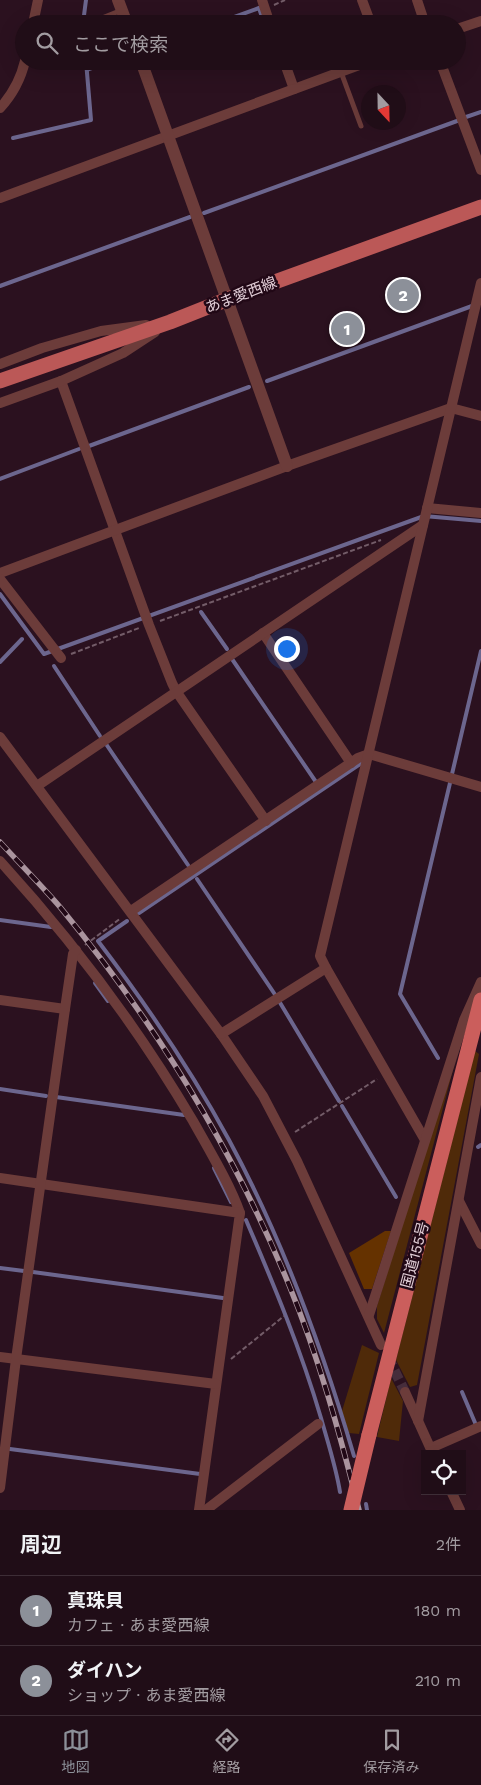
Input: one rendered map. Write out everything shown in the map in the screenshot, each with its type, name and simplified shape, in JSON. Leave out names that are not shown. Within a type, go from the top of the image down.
[{"type":"highway","name":"国道155号","points":[[351,1510],[368,1435],[481,1000]]},
{"type":"main road","name":"あま愛西線","points":[[0,381],[170,322],[481,207]]},
{"type":"street","points":[[35,15],[38,0]]},
{"type":"street","points":[[262,0],[267,15]]},
{"type":"street","points":[[362,0],[368,15]]},
{"type":"street","points":[[417,0],[422,15]]},
{"type":"street","points":[[466,26],[481,21]]},
{"type":"street","points":[[0,108],[14,88],[23,70]]},
{"type":"street","points":[[144,70],[287,466]]},
{"type":"street","points":[[287,70],[294,89]]},
{"type":"street","points":[[0,198],[346,70]]},
{"type":"street","points":[[443,70],[481,170]]},
{"type":"street","points":[[425,1140],[320,956],[370,754],[481,283]]},
{"type":"street","points":[[0,364],[42,348],[101,331],[170,322]]},
{"type":"street","points":[[0,403],[61,381],[123,353],[170,322]]},
{"type":"street","points":[[61,381],[144,612],[176,691],[266,820]]},
{"type":"street","points":[[0,573],[287,466],[451,408],[481,416]]},
{"type":"street","points":[[427,509],[481,513]]},
{"type":"street","points":[[36,786],[423,525]]},
{"type":"street","points":[[0,579],[57,653]]},
{"type":"street","points":[[263,633],[351,763]]},
{"type":"street","points":[[0,737],[131,911],[221,1034],[263,1096],[286,1138],[382,1345]]},
{"type":"street","points":[[131,911],[351,763],[370,754],[481,787]]},
{"type":"street","points":[[0,861],[76,950],[123,1012],[207,1145],[240,1213],[199,1510]]},
{"type":"street","points":[[0,1488],[40,1184],[73,954],[76,950]]},
{"type":"street","points":[[221,1034],[326,968]]},
{"type":"street","points":[[369,1315],[464,1020],[481,982]]},
{"type":"street","points":[[0,1000],[65,1009]]},
{"type":"street","points":[[418,1421],[481,1077]]},
{"type":"street","points":[[0,1178],[240,1213]]},
{"type":"street","points":[[459,1202],[481,1244]]},
{"type":"street","points":[[0,1357],[216,1384]]},
{"type":"street","points":[[405,1392],[432,1450]]},
{"type":"street","points":[[206,1510],[318,1424]]},
{"type":"street","points":[[434,1450],[481,1426]]},
{"type":"street","points":[[453,1495],[460,1510]]},
{"type":"lane","points":[[103,15],[120,5]]},
{"type":"lane","points":[[341,72],[361,126]]},
{"type":"path","points":[[57,653],[149,625],[382,539]]},
{"type":"path","points":[[76,950],[131,911]]},
{"type":"path","points":[[286,1138],[388,1073]]},
{"type":"path","points":[[219,1369],[284,1316]]},
{"type":"shaded area","points":[[475,1051],[479,1054],[417,1385],[410,1387],[396,1360]]},
{"type":"shaded area","points":[[452,1064],[454,1066],[384,1333],[377,1319],[377,1306]]},
{"type":"shaded area","points":[[385,1231],[391,1231],[372,1289],[364,1289],[349,1253]]},
{"type":"shaded area","points":[[362,1345],[379,1353],[359,1434],[349,1433],[342,1411]]},
{"type":"shaded area","points":[[391,1378],[403,1401],[399,1441],[377,1437]]},
{"type":"waterway","points":[[84,15],[86,0]]},
{"type":"waterway","points":[[240,15],[259,8],[261,15]]},
{"type":"waterway","points":[[13,138],[91,120],[87,70]]},
{"type":"waterway","points":[[466,117],[481,112]]},
{"type":"waterway","points":[[204,213],[457,121]]},
{"type":"waterway","points":[[0,286],[190,217]]},
{"type":"waterway","points":[[267,381],[472,306]]},
{"type":"waterway","points":[[89,446],[249,387]]},
{"type":"waterway","points":[[0,479],[79,449]]},
{"type":"waterway","points":[[0,594],[44,654],[424,516],[481,521]]},
{"type":"waterway","points":[[201,612],[227,649]]},
{"type":"waterway","points":[[0,662],[22,639]]},
{"type":"waterway","points":[[452,774],[481,651]]},
{"type":"waterway","points":[[232,659],[316,782]]},
{"type":"waterway","points":[[54,666],[100,736]]},
{"type":"waterway","points":[[106,744],[188,865]]},
{"type":"waterway","points":[[139,913],[363,762]]},
{"type":"waterway","points":[[438,1058],[400,994],[450,783]]},
{"type":"waterway","points":[[197,879],[276,996]]},
{"type":"waterway","points":[[0,920],[51,927]]},
{"type":"waterway","points":[[127,921],[98,941],[151,1013],[184,1063],[249,1178],[284,1255],[315,1334],[354,1456]]},
{"type":"waterway","points":[[95,983],[108,1001]]},
{"type":"waterway","points":[[279,1001],[339,1101]]},
{"type":"waterway","points":[[0,1089],[46,1096]]},
{"type":"waterway","points":[[56,1097],[184,1115]]},
{"type":"waterway","points":[[342,1106],[396,1197]]},
{"type":"waterway","points":[[214,1168],[231,1202]]},
{"type":"waterway","points":[[246,1220],[277,1293],[305,1368],[329,1446],[340,1492]]},
{"type":"waterway","points":[[0,1268],[24,1271]]},
{"type":"waterway","points":[[33,1272],[223,1298]]},
{"type":"waterway","points":[[462,1392],[476,1425]]},
{"type":"waterway","points":[[10,1449],[200,1474]]},
{"type":"waterway","points":[[366,1504],[367,1510]]},
{"type":"tunnel","points":[[388,1357],[405,1392]]},
{"type":"railway","points":[[0,842],[60,907],[95,950],[159,1041],[217,1136],[267,1234],[300,1313],[328,1396],[359,1510]]},
{"type":"place","name":"ダイハン","points":[[403,295]]},
{"type":"place","name":"真珠貝","points":[[347,329]]}]
